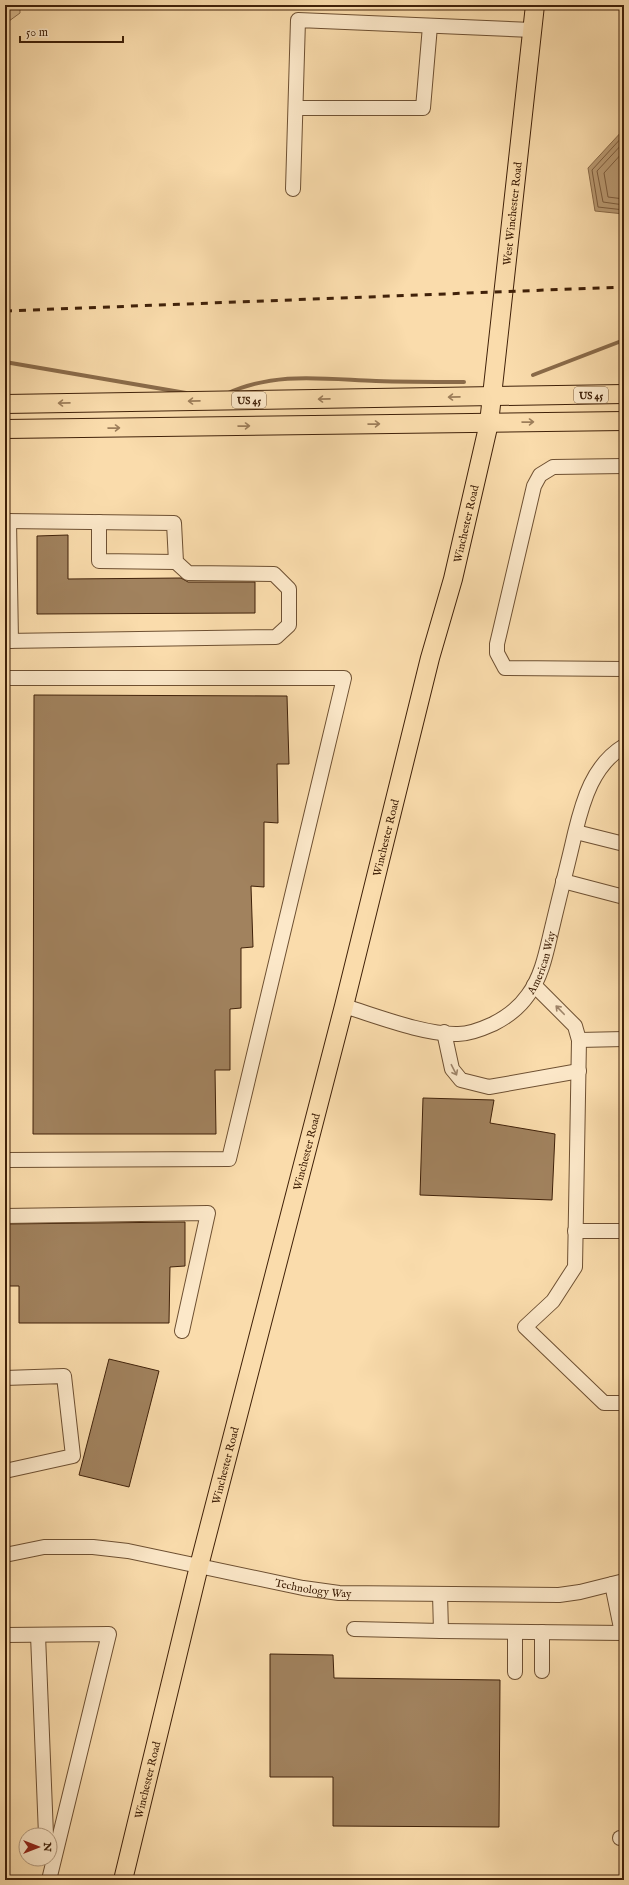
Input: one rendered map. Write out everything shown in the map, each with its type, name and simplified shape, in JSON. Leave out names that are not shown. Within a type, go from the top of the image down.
[{"type":"main road","name":"West Winchester Road","points":[[489,422],[535,5]]},
{"type":"main road","name":"US 45","points":[[5,404],[624,394]]},
{"type":"main road","points":[[5,429],[624,421]]},
{"type":"main road","name":"Winchester Road","points":[[123,1880],[199,1566],[344,1006],[430,658],[468,518],[489,422]]},
{"type":"street","points":[[293,189],[298,20],[532,30]]},
{"type":"street","points":[[296,108],[423,108],[430,26]]},
{"type":"street","points":[[624,466],[553,467],[540,475],[534,486],[497,644],[497,653],[505,668],[624,669]]},
{"type":"street","points":[[99,522],[99,561],[176,562],[188,573],[274,574],[289,589],[289,625],[276,637],[8,641],[7,521],[99,522],[174,523],[176,562]]},
{"type":"street","points":[[5,678],[344,678],[229,1159],[5,1160]]},
{"type":"street","name":"American Way","points":[[344,1006],[408,1025],[444,1032],[467,1033],[485,1028],[504,1019],[515,1010],[534,985],[542,967],[583,802],[596,773],[606,761],[624,746]]},
{"type":"street","points":[[576,832],[624,844]]},
{"type":"street","points":[[563,881],[624,897]]},
{"type":"street","points":[[534,985],[575,1026],[580,1040],[575,1267],[553,1301],[525,1327],[604,1403],[624,1403]]},
{"type":"street","points":[[444,1032],[452,1069],[461,1080],[489,1087],[579,1071]]},
{"type":"street","points":[[580,1040],[624,1039]]},
{"type":"street","points":[[5,1216],[208,1213],[182,1331]]},
{"type":"street","points":[[575,1231],[624,1231]]},
{"type":"street","points":[[5,1378],[64,1376],[73,1456],[5,1471]]},
{"type":"street","name":"Technology Way","points":[[5,1555],[44,1547],[93,1547],[128,1551],[303,1588],[339,1593],[559,1595],[580,1592],[618,1582]]},
{"type":"street","points":[[354,1629],[623,1633],[618,1582]]},
{"type":"street","points":[[440,1594],[441,1630]]},
{"type":"street","points":[[515,1632],[515,1672]]},
{"type":"street","points":[[542,1632],[542,1671]]},
{"type":"street","points":[[5,1635],[109,1634],[48,1880]]},
{"type":"street","points":[[38,1635],[46,1827]]},
{"type":"street","points":[[47,1867],[48,1880]]},
{"type":"shaded area","points":[[5,5],[20,5],[20,13],[5,24]]},
{"type":"water","points":[[624,129],[624,214],[595,211],[588,168]]},
{"type":"building","points":[[68,535],[68,579],[181,578],[188,582],[255,582],[255,613],[37,614],[37,536]]},
{"type":"building","points":[[34,695],[287,696],[289,764],[277,764],[278,823],[264,822],[264,887],[251,886],[253,947],[241,948],[241,1008],[230,1009],[230,1070],[215,1070],[216,1134],[33,1134]]},
{"type":"building","points":[[423,1098],[494,1100],[490,1123],[555,1134],[552,1200],[420,1195]]},
{"type":"building","points":[[185,1222],[185,1266],[170,1267],[169,1323],[19,1323],[19,1286],[5,1286],[5,1224]]},
{"type":"building","points":[[109,1359],[159,1371],[129,1487],[79,1475]]},
{"type":"building","points":[[270,1654],[333,1655],[334,1678],[500,1680],[499,1827],[333,1826],[333,1777],[270,1777]]},
{"type":"waterway","points":[[533,375],[624,340]]},
{"type":"waterway","points":[[5,362],[186,393]]},
{"type":"waterway","points":[[226,394],[263,382],[300,378],[464,382]]},
{"type":"railway","points":[[5,311],[624,287]]}]
